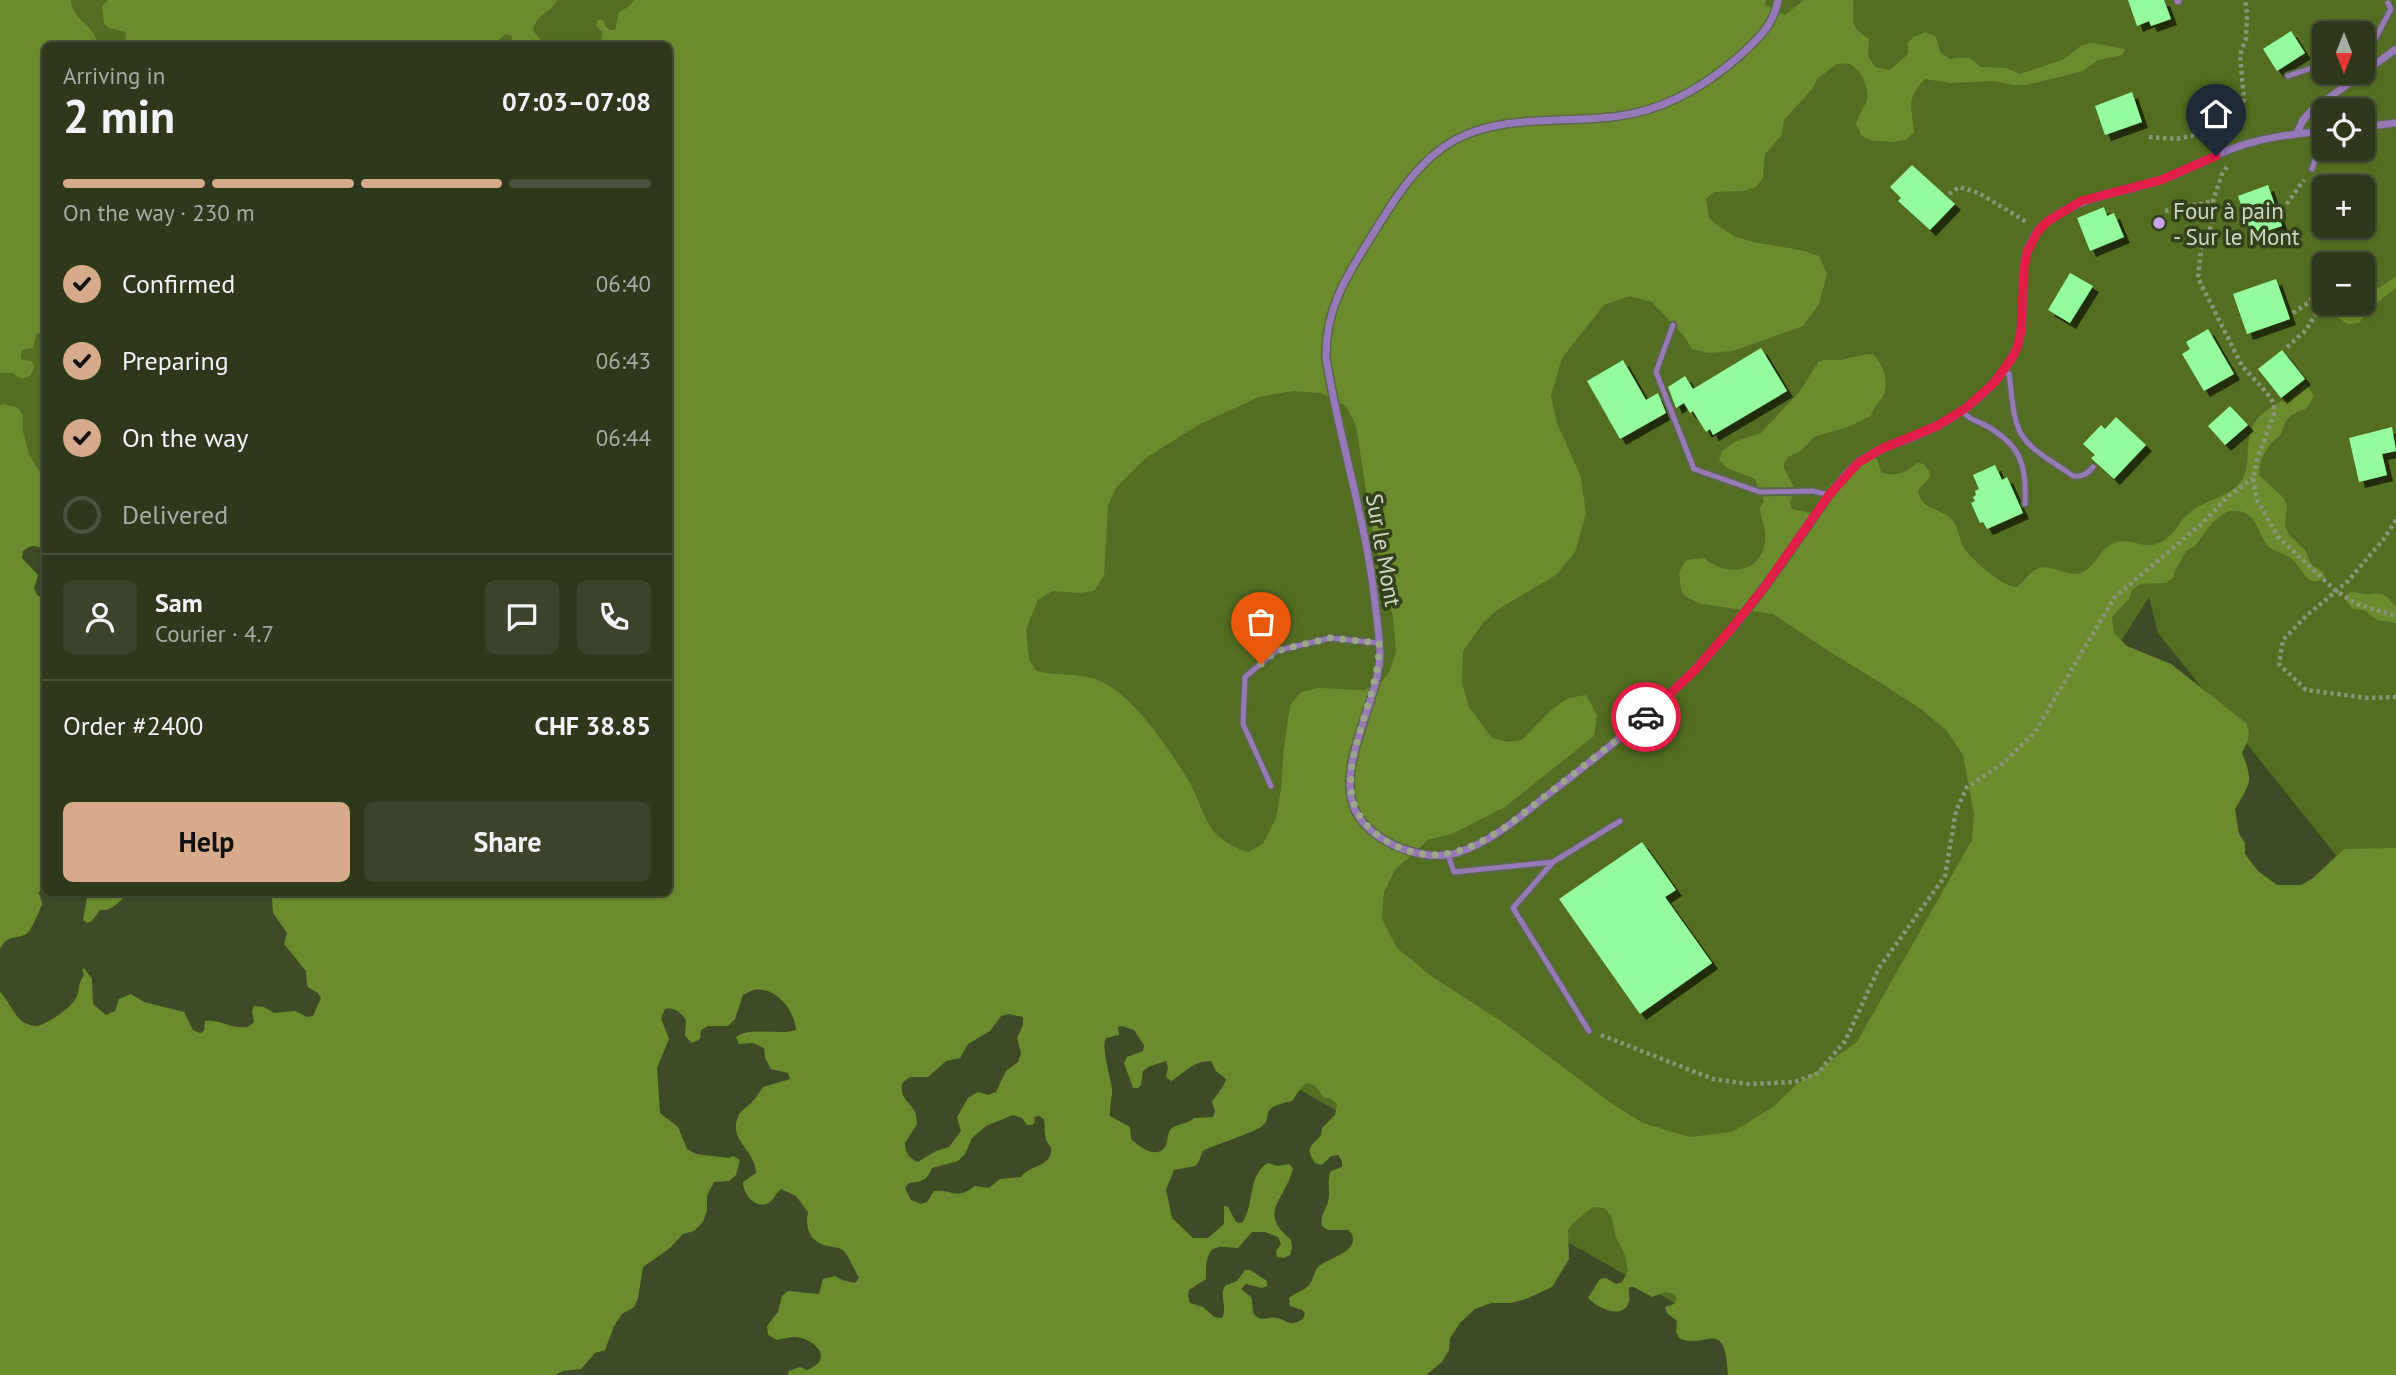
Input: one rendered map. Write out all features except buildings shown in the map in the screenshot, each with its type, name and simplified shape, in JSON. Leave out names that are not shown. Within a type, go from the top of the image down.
[{"type":"street","name":"Sur le Mont","points":[[1778,0],[1772,20],[1755,42],[1729,65],[1661,107],[1617,116],[1502,125],[1469,133],[1452,141],[1411,177],[1351,268],[1333,307],[1326,358],[1365,535],[1379,643],[1377,679],[1354,758],[1351,776],[1352,802],[1361,819],[1383,839],[1415,853],[1432,856],[1458,853],[1486,840],[1639,723],[1675,691],[1723,639],[1763,589],[1829,495],[1858,463],[1881,449],[1937,426],[1962,411],[1980,397],[2004,371],[2012,358],[2021,332],[2024,269],[2027,252],[2038,231]]},
{"type":"street","points":[[2375,60],[2396,49]]},
{"type":"street","points":[[2297,133],[2311,111],[2343,84]]},
{"type":"street","points":[[2375,125],[2396,123]]},
{"type":"street","points":[[2038,231],[2048,221],[2081,201],[2161,180],[2256,141],[2312,132]]},
{"type":"lane","points":[[2375,39],[2391,9],[2388,3]]},
{"type":"lane","points":[[2288,76],[2312,68]]},
{"type":"lane","points":[[2312,169],[2315,161]]},
{"type":"lane","points":[[1673,325],[1656,372],[1694,469],[1760,492],[1812,491],[1829,495]]},
{"type":"lane","points":[[2004,371],[2009,374],[2017,423],[2030,445],[2073,476],[2081,477],[2094,467]]},
{"type":"lane","points":[[1962,411],[1968,418],[1998,433],[2019,455],[2026,474],[2025,504]]},
{"type":"lane","points":[[1271,786],[1243,723],[1245,677],[1276,651],[1330,638],[1379,643]]},
{"type":"lane","points":[[1589,1031],[1513,908],[1553,862],[1620,821]]},
{"type":"lane","points":[[1448,855],[1454,872],[1553,862]]},
{"type":"path","points":[[2149,137],[2177,139],[2232,127],[2244,100],[2240,55],[2246,38],[2245,0]]},
{"type":"path","points":[[2229,166],[2222,174],[2213,201],[2212,224],[2201,250],[2198,278],[2242,366],[2274,404],[2274,414],[2253,478],[2258,500],[2278,537],[2336,591],[2357,604],[2396,616]]},
{"type":"path","points":[[2281,208],[2312,169]]},
{"type":"path","points":[[1949,194],[1959,187],[1979,193],[2038,231]]},
{"type":"path","points":[[2165,211],[2213,201]]},
{"type":"path","points":[[2293,313],[2312,298]]},
{"type":"path","points":[[2287,347],[2306,330],[2315,315]]},
{"type":"path","points":[[1589,1031],[1713,1079],[1749,1084],[1795,1082],[1818,1073],[1845,1041],[1879,968],[1945,876],[1956,811],[1967,787],[2001,764],[2035,732],[2114,598],[2207,519],[2226,498],[2253,478]]},
{"type":"path","points":[[2396,520],[2383,540],[2347,582],[2283,640],[2279,664],[2306,691],[2368,698],[2396,696]]},
{"type":"green space","points":[[0,0],[2396,0],[2396,930],[2158,633],[2149,597],[1694,1314],[1251,1062],[672,53],[672,42],[42,42],[42,486],[0,434]]},
{"type":"green space","points":[[0,0],[71,0],[75,13],[93,33],[97,42],[42,42],[42,331],[36,335],[33,348],[22,350],[21,359],[31,361],[35,366],[30,376],[22,379],[13,373],[0,373]]},
{"type":"green space","points":[[108,0],[557,0],[535,24],[533,30],[542,42],[511,42],[512,36],[506,34],[496,42],[124,42],[126,32],[109,28],[104,23],[102,6]]},
{"type":"green space","points":[[634,0],[1766,0],[1765,5],[1785,15],[1804,0],[1853,0],[1855,26],[1869,39],[1868,56],[1875,67],[1890,70],[1908,54],[1908,42],[1926,32],[1936,37],[1940,52],[1950,59],[1966,58],[1973,60],[1980,67],[2006,68],[2020,74],[2064,59],[2082,45],[2093,43],[2125,49],[2122,55],[2098,60],[2083,71],[2026,85],[1994,81],[1951,83],[1925,79],[1912,98],[1914,132],[1906,140],[1893,142],[1873,141],[1862,136],[1856,124],[1867,98],[1864,80],[1854,66],[1837,64],[1818,78],[1812,89],[1784,120],[1782,135],[1765,154],[1763,178],[1756,187],[1744,191],[1714,192],[1706,199],[1709,218],[1733,235],[1819,256],[1827,274],[1819,304],[1803,326],[1733,351],[1708,353],[1692,349],[1684,336],[1652,302],[1630,296],[1604,305],[1562,358],[1551,396],[1557,423],[1581,477],[1586,514],[1575,552],[1556,575],[1497,610],[1483,623],[1463,651],[1462,683],[1469,707],[1492,738],[1508,742],[1522,740],[1552,709],[1568,698],[1586,695],[1597,715],[1594,736],[1505,807],[1454,833],[1428,840],[1395,870],[1384,892],[1382,919],[1397,948],[1431,976],[1504,1023],[1611,1103],[1643,1123],[1690,1137],[1732,1132],[1773,1107],[1794,1087],[1857,1042],[1972,840],[1974,814],[1963,755],[1947,731],[1921,709],[1773,614],[1701,604],[1685,596],[1681,590],[1679,572],[1686,560],[1704,558],[1722,568],[1740,569],[1756,561],[1765,542],[1760,508],[1764,501],[1755,479],[1727,468],[1719,459],[1722,451],[1734,442],[1761,433],[1800,391],[1819,361],[1873,354],[1880,363],[1886,385],[1871,416],[1848,427],[1814,437],[1784,463],[1795,489],[1790,503],[1792,509],[1812,513],[1821,503],[1831,483],[1838,482],[1859,458],[1871,456],[1877,459],[1881,472],[1891,474],[1905,471],[1918,463],[1924,464],[1930,477],[1918,490],[1923,502],[1953,521],[1970,556],[1998,579],[2017,587],[2038,568],[2077,574],[2083,572],[2114,543],[2127,541],[2151,545],[2165,540],[2190,512],[2233,490],[2239,484],[2246,471],[2250,435],[2256,421],[2271,407],[2291,399],[2305,383],[2314,396],[2311,402],[2307,408],[2292,415],[2284,424],[2280,436],[2271,443],[2265,453],[2259,475],[2284,498],[2287,506],[2285,526],[2289,535],[2305,550],[2311,564],[2324,573],[2325,578],[2319,581],[2310,580],[2292,559],[2271,548],[2247,514],[2240,511],[2226,512],[2212,523],[2195,546],[2186,551],[2174,577],[2166,583],[2140,584],[2132,590],[2129,599],[2112,617],[2114,633],[2127,646],[2171,664],[2246,723],[2249,735],[2242,753],[2249,782],[2235,809],[2239,834],[2245,843],[2245,854],[2258,871],[2277,885],[2301,885],[2313,878],[2344,849],[2396,848],[2396,1375],[1728,1375],[1723,1345],[1718,1340],[1712,1338],[1688,1341],[1679,1338],[1676,1331],[1677,1321],[1667,1313],[1665,1307],[1674,1304],[1677,1298],[1673,1293],[1665,1292],[1652,1297],[1629,1287],[1629,1300],[1625,1309],[1614,1312],[1602,1308],[1588,1298],[1600,1279],[1606,1278],[1616,1284],[1622,1282],[1628,1271],[1611,1215],[1604,1208],[1593,1207],[1568,1230],[1569,1259],[1552,1287],[1526,1299],[1511,1303],[1491,1303],[1475,1309],[1460,1323],[1450,1338],[1449,1350],[1442,1362],[1426,1375],[788,1375],[789,1371],[800,1367],[807,1370],[816,1365],[821,1354],[807,1340],[794,1337],[777,1340],[768,1335],[767,1326],[778,1312],[782,1296],[788,1291],[819,1294],[823,1279],[835,1276],[855,1283],[859,1278],[843,1250],[821,1244],[812,1237],[807,1223],[808,1212],[796,1196],[781,1189],[770,1202],[760,1204],[751,1200],[744,1187],[743,1182],[756,1173],[752,1158],[737,1133],[739,1115],[763,1087],[790,1079],[788,1073],[771,1069],[765,1058],[764,1048],[753,1043],[739,1044],[736,1037],[749,1032],[796,1030],[792,1015],[783,1001],[770,992],[753,990],[743,995],[735,1019],[728,1026],[708,1026],[701,1030],[700,1039],[692,1043],[685,1036],[684,1017],[674,1009],[665,1009],[661,1018],[669,1039],[657,1068],[660,1113],[678,1127],[687,1149],[696,1154],[729,1158],[733,1156],[740,1160],[736,1175],[729,1181],[714,1182],[707,1196],[707,1210],[703,1222],[694,1231],[683,1234],[670,1248],[643,1267],[634,1307],[622,1314],[614,1326],[605,1350],[595,1353],[581,1369],[555,1375],[0,1375],[0,992],[19,1019],[38,1026],[60,1014],[74,1001],[84,968],[92,979],[93,1004],[106,1015],[115,1011],[119,999],[131,994],[144,1002],[184,1012],[193,1030],[200,1033],[204,1031],[205,1021],[248,1027],[254,1022],[254,1006],[264,1007],[274,1013],[295,1011],[307,1017],[313,1016],[321,998],[309,988],[306,971],[284,944],[287,933],[273,913],[272,896],[672,896],[672,42],[599,42],[602,32],[596,26],[597,21],[604,21],[606,27],[615,30],[619,12],[630,6]],"holes":[[[1293,391],[1321,393],[1346,406],[1356,425],[1370,518],[1393,618],[1396,652],[1389,672],[1382,681],[1364,690],[1319,688],[1301,692],[1290,705],[1276,818],[1263,844],[1248,852],[1230,845],[1211,828],[1191,785],[1174,757],[1126,699],[1113,688],[1092,678],[1036,671],[1029,659],[1026,629],[1038,600],[1052,591],[1094,591],[1104,576],[1108,505],[1116,488],[1146,458],[1198,425],[1259,397]],[[1009,1014],[1023,1017],[1023,1025],[1017,1038],[1021,1053],[1018,1062],[1006,1071],[996,1092],[988,1095],[978,1092],[968,1098],[957,1117],[961,1131],[949,1147],[915,1161],[908,1155],[905,1143],[917,1124],[916,1116],[903,1095],[903,1082],[910,1077],[928,1077],[946,1061],[960,1058],[968,1044],[990,1031],[1001,1016]],[[1118,1027],[1134,1030],[1144,1045],[1143,1051],[1127,1057],[1124,1063],[1133,1088],[1141,1085],[1143,1071],[1166,1061],[1166,1077],[1171,1081],[1194,1065],[1211,1061],[1216,1071],[1226,1079],[1212,1102],[1215,1111],[1213,1117],[1194,1118],[1172,1128],[1161,1151],[1152,1152],[1138,1145],[1131,1139],[1130,1127],[1110,1116],[1112,1088],[1105,1042],[1106,1038],[1119,1035]],[[1307,1083],[1315,1086],[1324,1098],[1330,1098],[1337,1104],[1335,1115],[1322,1128],[1321,1135],[1310,1147],[1310,1153],[1315,1163],[1322,1165],[1331,1156],[1338,1155],[1342,1161],[1342,1167],[1331,1171],[1329,1198],[1322,1216],[1322,1226],[1328,1230],[1349,1230],[1353,1243],[1344,1252],[1319,1266],[1310,1284],[1289,1298],[1290,1306],[1305,1313],[1303,1319],[1298,1322],[1256,1317],[1251,1297],[1241,1289],[1246,1284],[1262,1288],[1267,1286],[1267,1281],[1250,1270],[1245,1270],[1237,1281],[1225,1286],[1224,1314],[1222,1318],[1214,1317],[1203,1307],[1190,1303],[1188,1296],[1189,1290],[1206,1279],[1207,1260],[1214,1248],[1238,1248],[1252,1232],[1265,1232],[1278,1237],[1281,1244],[1276,1251],[1277,1257],[1290,1255],[1291,1240],[1276,1222],[1275,1214],[1293,1168],[1289,1164],[1278,1166],[1268,1163],[1261,1168],[1242,1223],[1236,1222],[1228,1207],[1224,1206],[1224,1224],[1208,1238],[1193,1238],[1172,1218],[1166,1190],[1174,1170],[1195,1166],[1203,1151],[1261,1127],[1265,1124],[1270,1110],[1292,1101]],[[1013,1115],[1022,1118],[1027,1125],[1032,1125],[1035,1122],[1034,1117],[1039,1116],[1044,1119],[1045,1137],[1051,1148],[1049,1157],[1021,1177],[1000,1179],[989,1188],[975,1186],[959,1194],[934,1191],[927,1202],[921,1204],[911,1200],[905,1188],[909,1183],[924,1180],[932,1168],[958,1161],[965,1154],[972,1138],[986,1126]]]},
{"type":"green space","points":[[2396,276],[2396,288],[2375,304],[2375,287],[2379,288]]},
{"type":"green space","points":[[2335,315],[2366,315],[2359,323],[2347,324]]},
{"type":"green space","points":[[0,405],[18,408],[23,415],[23,432],[29,454],[42,476],[42,549],[31,546],[23,551],[22,558],[38,575],[34,588],[42,598],[42,888],[39,893],[42,904],[29,931],[7,940],[0,949]]},
{"type":"green space","points":[[2351,592],[2385,596],[2396,607],[2396,623],[2377,620],[2364,610],[2353,609],[2345,599]]},
{"type":"green space","points":[[80,896],[126,896],[113,907],[100,910],[92,921],[87,923],[83,920],[87,898]]},
{"type":"way so far","points":[[1261,664],[1276,651],[1330,638],[1379,643],[1377,679],[1354,758],[1351,776],[1352,802],[1361,819],[1383,839],[1415,853],[1432,856],[1458,853],[1486,840],[1646,717]]},
{"type":"place","name":"Four à pain - Sur le Mont","points":[[2159,223]]},
{"type":"route","points":[[1646,717],[1675,691],[1731,629],[1763,589],[1835,486],[1858,463],[1881,449],[1937,426],[1966,408],[2004,371],[2017,348],[2021,332],[2022,285],[2027,252],[2038,231],[2048,221],[2081,201],[2161,180],[2216,156]]}]
